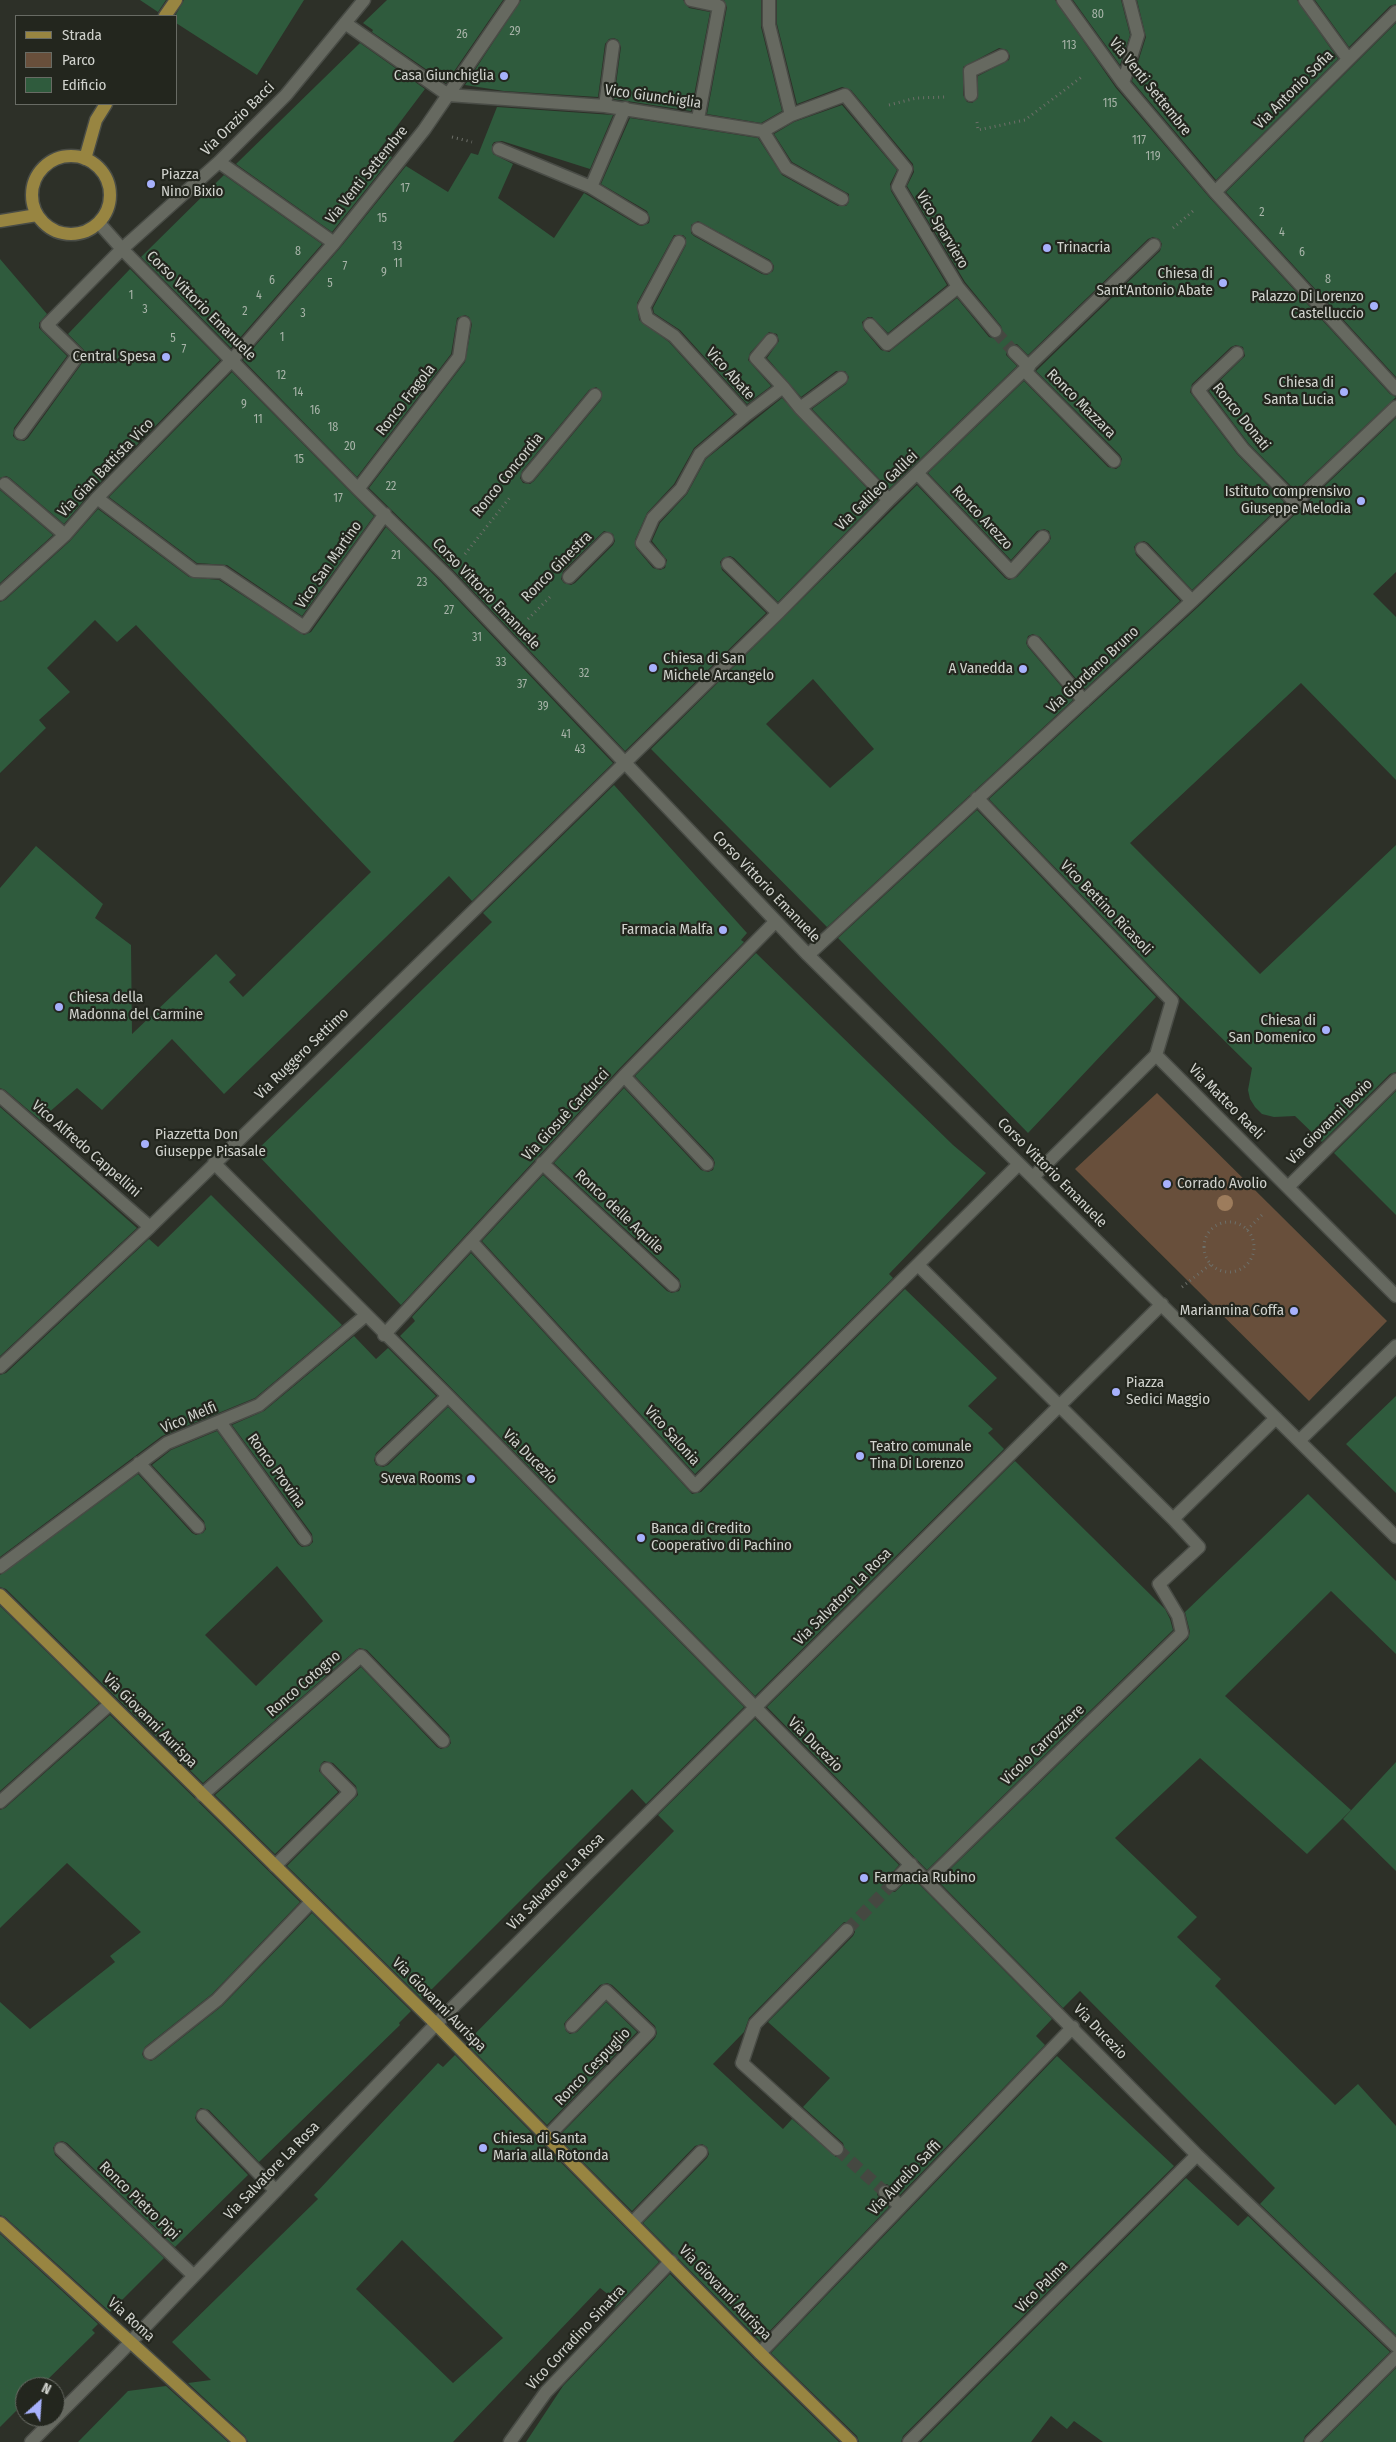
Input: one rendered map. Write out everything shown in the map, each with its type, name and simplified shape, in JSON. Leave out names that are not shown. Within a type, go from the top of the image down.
[{"type":"main road","points":[[166,15],[176,0]]},
{"type":"main road","points":[[85,158],[96,120],[105,105]]},
{"type":"main road","points":[[72,156],[85,158],[97,165],[107,177],[111,190],[110,204],[99,223],[79,234],[65,234],[46,226],[37,215],[32,202],[32,188],[38,175],[46,165],[58,158],[72,156]]},
{"type":"main road","points":[[0,221],[37,215]]},
{"type":"main road","name":"Via Giovanni Aurispa","points":[[0,1595],[436,2024],[760,2353],[852,2442]]},
{"type":"main road","name":"Via Roma","points":[[0,2223],[240,2442]]},
{"type":"street","name":"Via Orazio Bacci","points":[[21,433],[78,355],[47,325],[122,249],[219,162],[286,95],[364,0]]},
{"type":"street","name":"Via Venti Settembre","points":[[232,360],[334,243],[424,130],[514,0]]},
{"type":"street","points":[[690,0],[719,6],[698,120]]},
{"type":"street","points":[[769,0],[769,25],[791,115],[763,131],[786,168],[842,199]]},
{"type":"street","name":"Via Venti Settembre","points":[[1063,0],[1123,83],[1215,192],[1396,389]]},
{"type":"street","points":[[1123,83],[1138,35],[1129,0]]},
{"type":"street","points":[[1305,0],[1348,59]]},
{"type":"street","name":"Via Antonio Sofia","points":[[1215,192],[1396,12]]},
{"type":"street","points":[[345,23],[448,95]]},
{"type":"street","points":[[605,106],[613,46]]},
{"type":"street","points":[[971,95],[970,72],[1002,56]]},
{"type":"street","name":"Vico Giunchiglia","points":[[448,95],[625,108],[763,131]]},
{"type":"street","name":"Vico Sparviero","points":[[791,115],[845,95],[906,169],[898,187],[958,287],[995,331]]},
{"type":"street","points":[[591,187],[625,108]]},
{"type":"street","points":[[499,149],[591,187],[642,218]]},
{"type":"street","points":[[219,162],[334,243]]},
{"type":"street","name":"Corso Vittorio Emanuele","points":[[99,223],[122,249],[358,489],[447,576],[808,955],[1396,1537]]},
{"type":"street","points":[[698,228],[766,267]]},
{"type":"street","name":"Vico Abate","points":[[679,242],[644,307],[647,318],[674,336],[746,415],[782,387]]},
{"type":"street","name":"Via Galileo Galilei","points":[[624,762],[778,613],[889,500],[1154,245]]},
{"type":"street","points":[[870,325],[887,344],[958,287]]},
{"type":"street","name":"Ronco Fragola","points":[[358,489],[459,357],[464,323]]},
{"type":"street","points":[[770,340],[756,358],[800,408],[889,500]]},
{"type":"street","name":"Ronco Mazzara","points":[[1014,352],[1027,369],[1114,461]]},
{"type":"street","name":"Ronco Donati","points":[[1237,353],[1198,390],[1243,449],[1296,503]]},
{"type":"street","name":"Via Gian Battista Vico","points":[[0,594],[65,535],[97,498],[232,360]]},
{"type":"street","points":[[800,408],[841,378]]},
{"type":"street","name":"Ronco Concordia","points":[[528,476],[594,395]]},
{"type":"street","name":"Via Giordano Bruno","points":[[808,955],[1192,601],[1396,406]]},
{"type":"street","points":[[658,562],[642,543],[653,518],[681,490],[700,454],[746,415]]},
{"type":"street","name":"Ronco Arezzo","points":[[918,474],[1011,572],[1043,538]]},
{"type":"street","points":[[5,484],[65,535]]},
{"type":"street","name":"Vico San Martino","points":[[97,498],[194,571],[222,572],[304,627],[384,514]]},
{"type":"street","name":"Ronco Ginestra","points":[[570,578],[607,540]]},
{"type":"street","points":[[1142,549],[1192,601]]},
{"type":"street","points":[[728,564],[778,613]]},
{"type":"street","points":[[1034,642],[1084,701]]},
{"type":"street","name":"Via Ruggero Settimo","points":[[0,1367],[150,1228],[624,762]]},
{"type":"street","name":"Vico Bettino Ricasoli","points":[[977,798],[1172,1001],[1156,1055]]},
{"type":"street","name":"Via Giosuè Carducci","points":[[384,1335],[624,1076],[776,921]]},
{"type":"street","points":[[1033,1177],[1156,1055]]},
{"type":"street","name":"Via Matteo Raeli","points":[[1156,1055],[1396,1296]]},
{"type":"street","points":[[624,1076],[707,1164]]},
{"type":"street","name":"Via Giovanni Bovio","points":[[1288,1187],[1396,1080]]},
{"type":"street","name":"Vico Alfredo Cappellini","points":[[0,1096],[150,1228]]},
{"type":"street","name":"Via Ducezio","points":[[214,1163],[384,1335],[448,1396],[1073,2027],[1197,2155],[1396,2346]]},
{"type":"street","name":"Ronco delle Aquile","points":[[542,1163],[673,1285]]},
{"type":"street","points":[[1019,1164],[918,1265],[1173,1519],[1276,1418]]},
{"type":"street","name":"Vico Salonia","points":[[471,1241],[695,1486],[918,1265]]},
{"type":"street","name":"Via Salvatore La Rosa","points":[[31,2442],[194,2276],[436,2024],[1162,1304]]},
{"type":"street","name":"Vico Melfi","points":[[0,1567],[166,1443],[260,1405],[365,1316]]},
{"type":"street","points":[[1300,1441],[1396,1346]]},
{"type":"street","points":[[382,1459],[448,1396]]},
{"type":"street","name":"Ronco Provina","points":[[220,1422],[305,1539]]},
{"type":"street","points":[[139,1463],[198,1527]]},
{"type":"street","name":"Vicolo Carrozziere","points":[[927,1881],[1182,1633],[1178,1616],[1159,1584],[1199,1547],[1173,1519]]},
{"type":"street","name":"Ronco Cotogno","points":[[202,1795],[361,1656],[443,1741]]},
{"type":"street","points":[[0,1802],[110,1704]]},
{"type":"street","points":[[274,1866],[350,1792],[327,1769]]},
{"type":"street","points":[[892,1884],[911,1864]]},
{"type":"street","points":[[150,2053],[217,2000],[311,1902]]},
{"type":"street","points":[[837,2149],[742,2063],[755,2024],[847,1930]]},
{"type":"street","name":"Ronco Cespuglio","points":[[547,2137],[649,2032],[606,1991],[572,2026]]},
{"type":"street","name":"Via Aurelio Saffi","points":[[760,2353],[1073,2027]]},
{"type":"street","points":[[203,2116],[276,2191]]},
{"type":"street","name":"Ronco Pietro Pipi","points":[[61,2149],[194,2276]]},
{"type":"street","points":[[633,2222],[702,2152]]},
{"type":"street","name":"Vico Palma","points":[[909,2442],[1197,2155]]},
{"type":"street","points":[[885,2192],[900,2206]]},
{"type":"street","name":"Vico Corradino Sinatra","points":[[510,2442],[546,2392],[671,2261]]},
{"type":"street","points":[[1311,2442],[1396,2357]]},
{"type":"path","points":[[424,130],[499,149]]},
{"type":"path","points":[[1154,245],[1215,192]]},
{"type":"path","name":"Ronco Concordia","points":[[447,576],[528,476]]},
{"type":"path","name":"Ronco Ginestra","points":[[508,639],[570,578]]},
{"type":"path","points":[[1247,1230],[1264,1213]]},
{"type":"path","points":[[1229,1222],[1239,1224],[1247,1230],[1252,1238],[1254,1248],[1252,1258],[1247,1265],[1239,1271],[1229,1272],[1220,1271],[1211,1264],[1204,1247],[1206,1237],[1212,1229],[1229,1222]]},
{"type":"path","points":[[1162,1304],[1211,1264]]},
{"type":"green space","points":[[1157,1093],[1387,1321],[1309,1401],[1075,1169]]},
{"type":"building","points":[[140,0],[166,0],[158,12]]},
{"type":"building","points":[[184,0],[304,0],[257,75],[178,24],[178,15],[176,15]]},
{"type":"building","points":[[387,0],[503,0],[446,83],[372,32],[373,30],[363,23]]},
{"type":"building","points":[[521,0],[683,0],[689,8],[710,12],[691,111],[614,99],[621,47],[618,40],[614,38],[609,39],[605,44],[598,97],[504,91],[465,85]]},
{"type":"building","points":[[724,0],[761,0],[761,27],[782,111],[761,123],[707,114],[727,7]]},
{"type":"building","points":[[777,0],[1055,0],[1116,88],[1209,197],[1390,394],[1396,397],[1296,491],[1249,444],[1209,391],[1245,356],[1243,347],[1236,345],[1231,347],[1192,384],[1190,392],[1237,454],[1284,502],[1192,590],[1148,543],[1144,541],[1137,543],[1134,547],[1136,555],[1180,601],[1085,689],[1040,637],[1033,634],[1028,636],[1026,643],[1028,647],[1073,700],[827,927],[651,749],[917,485],[1005,578],[1009,580],[1017,577],[1049,542],[1051,538],[1049,531],[1044,529],[1037,531],[1011,560],[928,473],[1024,381],[1108,467],[1116,469],[1120,466],[1122,459],[1120,455],[1036,371],[1160,251],[1162,244],[1159,239],[1153,237],[1148,239],[1028,355],[1017,344],[1009,346],[1006,355],[1017,366],[889,489],[812,409],[846,384],[849,377],[845,371],[836,371],[801,397],[767,358],[779,341],[777,334],[769,332],[750,353],[748,360],[771,386],[747,404],[680,330],[654,313],[653,308],[686,245],[686,238],[683,235],[674,235],[637,303],[639,320],[669,342],[734,414],[694,448],[674,484],[647,513],[635,540],[636,548],[653,568],[660,570],[665,568],[667,560],[652,541],[660,523],[687,494],[706,459],[782,398],[878,500],[778,602],[734,558],[730,556],[723,558],[720,562],[722,570],[766,613],[625,751],[453,570],[369,488],[465,362],[472,324],[469,317],[465,315],[457,318],[451,354],[357,477],[243,360],[340,248],[406,166],[448,192],[471,153],[478,155],[497,107],[613,115],[590,169],[502,141],[494,142],[492,145],[493,154],[513,164],[498,198],[554,238],[584,193],[638,225],[642,226],[649,223],[650,218],[647,211],[601,184],[630,118],[758,138],[782,175],[838,206],[846,206],[849,202],[849,194],[792,162],[774,134],[794,122],[842,105],[897,170],[890,184],[891,191],[947,285],[888,333],[872,317],[868,317],[862,322],[864,330],[881,350],[889,352],[957,298],[989,337],[996,339],[1000,337],[1003,333],[1001,326],[965,282],[907,186],[914,172],[913,164],[851,90],[842,87],[797,104],[777,24]],"holes":[[[999,48],[1007,50],[1010,56],[1009,60],[978,76],[978,98],[972,103],[967,102],[963,95],[963,67]],[[698,221],[770,260],[774,266],[773,271],[767,275],[762,274],[694,236],[691,233],[691,225]],[[596,387],[602,392],[601,400],[534,481],[530,484],[523,483],[520,478],[522,471],[589,390]],[[604,531],[613,534],[615,541],[613,545],[575,583],[571,585],[564,583],[561,579],[563,571]],[[813,679],[874,749],[830,788],[766,724]]]},
{"type":"building","points":[[1073,0],[1121,0],[1130,35],[1120,65]]},
{"type":"building","points":[[1137,0],[1297,0],[1338,59],[1216,180],[1132,81],[1146,37]]},
{"type":"building","points":[[1315,0],[1396,0],[1396,4],[1390,6],[1349,47]]},
{"type":"building","points":[[1396,23],[1396,377],[1226,192]]},
{"type":"building","points":[[360,43],[425,89],[379,150],[392,157],[332,232],[236,164]]},
{"type":"building","points":[[224,175],[322,244],[231,348],[141,257]]},
{"type":"building","points":[[0,259],[47,314],[39,323],[39,328],[67,356],[14,428],[13,436],[17,440],[24,441],[28,438],[85,359],[84,350],[68,334],[130,269],[220,360],[91,492],[64,524],[10,478],[6,476],[0,478]]},
{"type":"building","points":[[232,372],[374,516],[302,616],[227,565],[197,563],[109,497]]},
{"type":"building","points":[[1396,418],[1396,572],[1373,594],[1396,617],[1396,780],[1301,683],[1130,843],[1260,974],[1396,845],[1396,1072],[1390,1074],[1322,1142],[1295,1116],[1274,1117],[1262,1114],[1255,1107],[1250,1099],[1248,1090],[1252,1068],[1168,985],[989,799],[1198,607]]},
{"type":"building","points":[[0,490],[53,535],[0,583]]},
{"type":"building","points":[[98,509],[189,577],[219,580],[304,635],[311,632],[386,527],[441,582],[613,763],[472,901],[449,876],[224,1094],[172,1039],[102,1110],[77,1088],[40,1120],[5,1090],[0,1088],[0,888],[36,846],[103,904],[95,918],[131,945],[132,1034],[216,954],[236,975],[229,982],[243,997],[371,872],[136,625],[117,642],[95,620],[47,668],[70,692],[39,720],[46,728],[0,773],[0,602],[5,600],[70,541]]},
{"type":"building","points":[[614,785],[747,933],[741,940],[744,942],[618,1070],[401,1305],[255,1152],[492,922],[483,913]]},
{"type":"building","points":[[977,810],[1156,997],[1028,1133],[838,938]]},
{"type":"building","points":[[756,953],[953,1145],[986,1173],[889,1274],[893,1278],[695,1474],[482,1241],[543,1175],[667,1291],[672,1293],[679,1291],[681,1286],[679,1279],[554,1163],[624,1088],[701,1170],[708,1172],[713,1170],[715,1163],[713,1158],[635,1076]]},
{"type":"building","points":[[1396,1091],[1396,1215],[1334,1153]]},
{"type":"building","points":[[0,1107],[137,1228],[0,1356]]},
{"type":"building","points":[[211,1195],[342,1325],[255,1398],[162,1436],[0,1557],[0,1375],[6,1373],[149,1239],[158,1247]]},
{"type":"building","points":[[471,1253],[692,1494],[701,1492],[905,1289],[997,1378],[968,1406],[993,1429],[988,1433],[1004,1449],[755,1696],[400,1336],[415,1321],[412,1317]]},
{"type":"building","points":[[354,1336],[376,1359],[388,1348],[436,1396],[376,1453],[374,1460],[376,1465],[383,1467],[388,1465],[448,1407],[744,1707],[646,1804],[632,1789],[422,1999],[287,1866],[358,1795],[356,1786],[333,1763],[324,1761],[319,1771],[338,1792],[275,1854],[215,1795],[361,1667],[437,1747],[441,1749],[448,1747],[451,1743],[449,1735],[367,1650],[360,1648],[356,1650],[203,1783],[6,1589],[0,1587],[0,1575],[138,1474],[192,1533],[196,1535],[203,1533],[206,1529],[204,1521],[152,1465],[171,1450],[217,1431],[298,1544],[302,1547],[309,1546],[313,1542],[312,1534],[232,1425],[264,1411]],"holes":[[[277,1566],[323,1621],[256,1686],[205,1635]]]},
{"type":"building","points":[[1396,1396],[1396,1493],[1346,1444]]},
{"type":"building","points":[[1015,1461],[1165,1609],[1173,1630],[927,1870],[767,1707]]},
{"type":"building","points":[[1308,1494],[1396,1581],[1396,1654],[1331,1591],[1225,1696],[1351,1810],[1307,1854],[1200,1758],[1115,1838],[1197,1917],[1177,1937],[1221,1979],[1215,1986],[1335,2105],[1358,2084],[1396,2126],[1396,2335],[1260,2204],[1275,2188],[1080,1991],[1063,2008],[938,1881],[1188,1639],[1190,1632],[1185,1612]]},
{"type":"building","points":[[0,1606],[99,1703],[0,1791]]},
{"type":"building","points":[[110,1715],[300,1902],[212,1994],[145,2047],[142,2054],[144,2058],[151,2061],[155,2059],[222,2006],[312,1913],[411,2011],[399,2023],[400,2025],[259,2162],[209,2110],[201,2108],[197,2111],[195,2118],[197,2122],[248,2175],[175,2247],[67,2143],[62,2141],[56,2143],[53,2148],[55,2155],[164,2258],[110,2312],[5,2217],[0,2215],[0,2002],[30,2029],[115,1962],[110,1956],[141,1932],[67,1863],[0,1928],[0,1810],[5,1808]]},
{"type":"building","points":[[755,1719],[899,1865],[884,1882],[886,1890],[895,1892],[911,1876],[1052,2019],[1036,2036],[1045,2045],[900,2195],[887,2184],[879,2187],[877,2195],[889,2207],[760,2341],[643,2223],[707,2158],[709,2154],[707,2147],[702,2144],[695,2146],[632,2211],[558,2137],[655,2038],[657,2033],[655,2026],[612,1985],[607,1983],[600,1985],[566,2021],[564,2024],[566,2031],[570,2034],[577,2032],[606,2002],[637,2032],[547,2125],[466,2043],[674,1831],[658,1815]],"holes":[[[844,1922],[853,1925],[855,1932],[853,1936],[768,2022],[830,2078],[803,2107],[843,2143],[845,2150],[843,2154],[836,2157],[792,2119],[783,2129],[713,2064],[744,2032],[749,2018]]]},
{"type":"building","points":[[1396,1762],[1396,1871],[1343,1819]]},
{"type":"building","points":[[455,2055],[659,2262],[614,2309],[618,2302],[600,2288],[453,2442],[248,2442],[245,2436],[188,2383],[211,2380],[172,2342],[318,2199],[314,2195],[438,2063],[443,2067]],"holes":[[[402,2240],[503,2338],[453,2383],[356,2289]]]},
{"type":"building","points":[[1057,2056],[1174,2166],[903,2436],[901,2442],[859,2442],[857,2436],[771,2353]]},
{"type":"building","points":[[1186,2178],[1238,2226],[1248,2216],[1390,2352],[1305,2436],[1303,2442],[1103,2442],[1074,2421],[1067,2429],[1051,2416],[1031,2442],[921,2442]]},
{"type":"building","points":[[0,2234],[98,2324],[92,2330],[95,2333],[50,2377],[15,2377],[15,2412],[0,2427]]},
{"type":"building","points":[[670,2274],[839,2442],[526,2442],[563,2386]]},
{"type":"building","points":[[1396,2368],[1396,2442],[1322,2442]]},
{"type":"building","points":[[166,2386],[228,2442],[78,2442],[128,2391]]},
{"type":"tunnel","points":[[995,331],[1014,352]]},
{"type":"tunnel","points":[[847,1930],[892,1884]]},
{"type":"tunnel","points":[[837,2149],[885,2192]]},
{"type":"place","name":"Casa Giunchiglia","points":[[504,76]]},
{"type":"place","name":"Piazza Nino Bixio","points":[[151,184]]},
{"type":"place","name":"Trinacria","points":[[1047,248]]},
{"type":"place","name":"Chiesa di Sant'Antonio Abate","points":[[1223,283]]},
{"type":"place","name":"Palazzo Di Lorenzo Castelluccio","points":[[1374,306]]},
{"type":"place","name":"Central Spesa","points":[[166,357]]},
{"type":"place","name":"Chiesa di Santa Lucia","points":[[1344,392]]},
{"type":"place","name":"Istituto comprensivo Giuseppe Melodia","points":[[1361,501]]},
{"type":"place","name":"Chiesa di San Michele Arcangelo","points":[[653,668]]},
{"type":"place","name":"A Vanedda","points":[[1023,669]]},
{"type":"place","name":"Farmacia Malfa","points":[[723,930]]},
{"type":"place","name":"Chiesa della Madonna del Carmine","points":[[59,1007]]},
{"type":"place","name":"Chiesa di San Domenico","points":[[1326,1030]]},
{"type":"place","name":"Piazzetta Don Giuseppe Pisasale","points":[[145,1144]]},
{"type":"place","name":"Corrado Avolio","points":[[1167,1184]]},
{"type":"place","name":"Mariannina Coffa","points":[[1294,1311]]},
{"type":"place","name":"Piazza Sedici Maggio","points":[[1116,1392]]},
{"type":"place","name":"Teatro comunale Tina Di Lorenzo","points":[[860,1456]]},
{"type":"place","name":"Sveva Rooms","points":[[471,1479]]},
{"type":"place","name":"Banca di Credito Cooperativo di Pachino","points":[[641,1538]]},
{"type":"place","name":"Farmacia Rubino","points":[[864,1878]]},
{"type":"place","name":"Chiesa di Santa Maria alla Rotonda","points":[[483,2148]]}]
